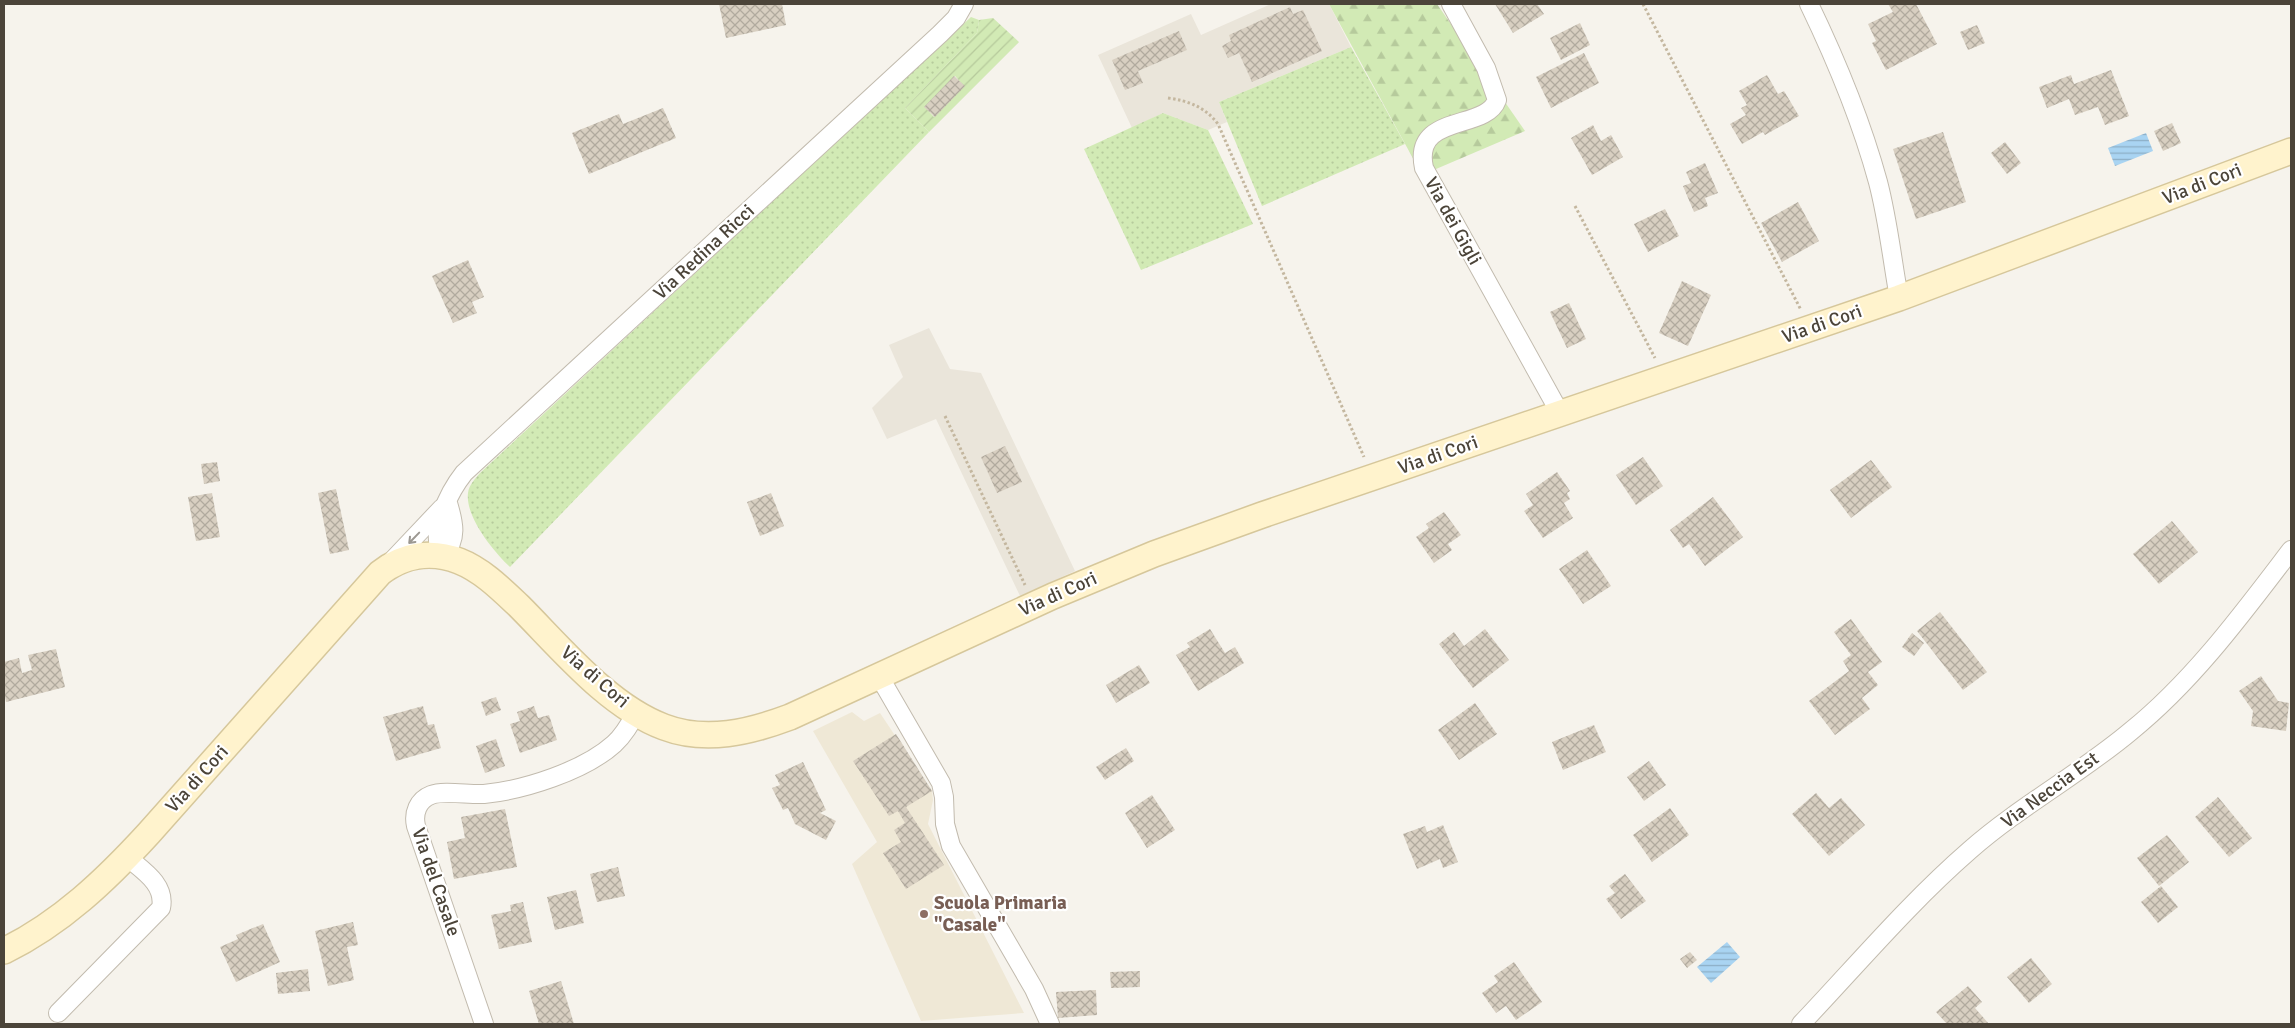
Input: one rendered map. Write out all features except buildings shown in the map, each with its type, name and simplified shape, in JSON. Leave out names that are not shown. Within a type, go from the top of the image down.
[{"type":"main road","name":"Via di Cori","points":[[4,951],[62,915],[127,857],[380,573],[396,563],[411,557],[443,556],[460,561],[480,572],[497,585],[607,692],[636,713],[664,727],[682,732],[714,735],[765,726],[790,717],[1034,605],[1163,551],[1373,477],[1898,298],[2291,151]]},
{"type":"street","name":"Via Redina Ricci","points":[[448,502],[464,473],[940,34],[951,23],[964,4]]},
{"type":"street","name":"Via dei Gigli","points":[[1451,4],[1486,68],[1497,100],[1489,110],[1445,128],[1429,138],[1423,149],[1424,168],[1560,414]]},
{"type":"street","points":[[1809,4],[1846,84],[1864,134],[1883,204],[1898,298]]},
{"type":"street","points":[[448,502],[465,548],[480,572]]},
{"type":"street","points":[[443,556],[437,544],[436,536],[448,502]]},
{"type":"street","points":[[380,573],[448,502]]},
{"type":"street","points":[[443,556],[453,540],[454,522]]},
{"type":"street","name":"Via Neccia Est","points":[[1801,1024],[1970,850],[2121,740],[2163,703],[2206,657],[2291,550]]},
{"type":"street","points":[[879,676],[940,783],[944,797],[945,824],[954,852],[1034,989],[1050,1024]]},
{"type":"street","name":"Via del Casale","points":[[484,1024],[416,826],[416,809],[430,795],[499,792],[535,783],[572,769],[600,754],[615,743],[636,713]]},
{"type":"street","points":[[58,1013],[161,908],[162,896],[158,886],[127,857]]},
{"type":"path","points":[[1643,4],[1810,328]]},
{"type":"path","points":[[1168,98],[1193,103],[1208,112],[1218,124],[1373,477]]},
{"type":"path","points":[[1575,206],[1665,378]]},
{"type":"path","points":[[945,416],[1034,605]]},
{"type":"shaded area","points":[[1271,4],[1329,4],[1351,47],[1219,102],[1227,122],[1208,130],[1163,113],[1132,128],[1098,55],[1191,14],[1201,35]]},
{"type":"shaded area","points":[[929,328],[950,369],[981,373],[1075,571],[1020,596],[936,419],[887,439],[872,408],[903,377],[889,345]]},
{"type":"shaded area","name":"Scuola Primaria \"Casale\"","points":[[852,712],[864,721],[880,713],[932,791],[933,800],[928,824],[1024,1013],[921,1021],[852,864],[877,842],[813,731]]},
{"type":"green space","points":[[1329,4],[1437,4],[1525,131],[1422,175]]},
{"type":"green space","points":[[971,17],[979,20],[977,33],[905,108],[929,132],[510,567],[489,543],[471,513],[468,493],[471,485],[480,473]]},
{"type":"green space","points":[[993,18],[1019,42],[929,132],[905,108],[977,33],[979,20]],"holes":[[[955,76],[964,86],[934,117],[925,107]]]},
{"type":"green space","points":[[1351,47],[1405,144],[1262,206],[1219,102]]},
{"type":"green space","points":[[1163,113],[1208,130],[1253,224],[1141,270],[1084,149]]},
{"type":"water","points":[[2146,133],[2153,151],[2115,166],[2108,148]]},
{"type":"water","points":[[1727,942],[1740,957],[1711,983],[1697,967]]},
{"type":"place","name":"Scuola Primaria \"Casale\"","points":[[924,914]]}]
